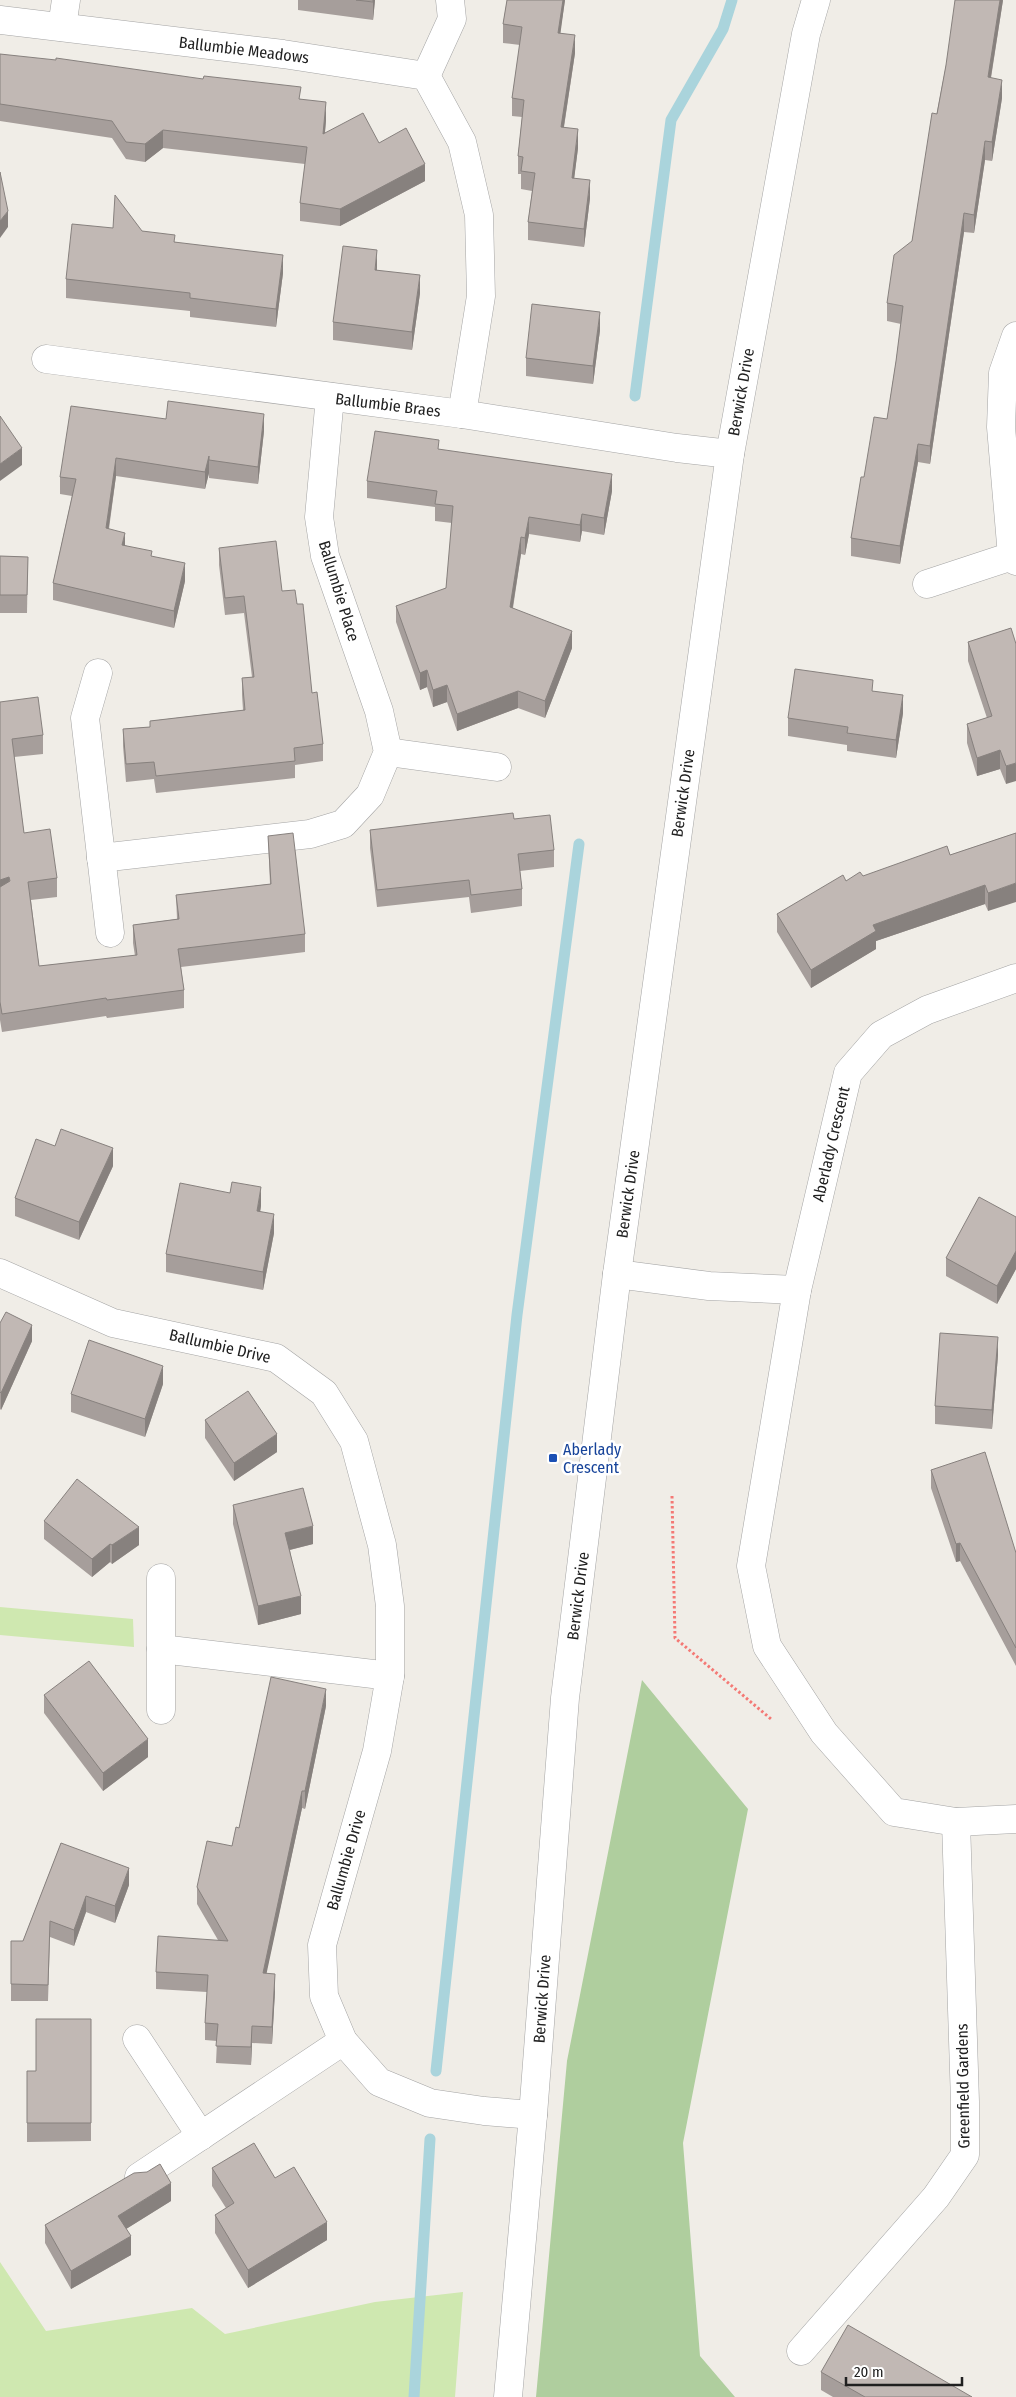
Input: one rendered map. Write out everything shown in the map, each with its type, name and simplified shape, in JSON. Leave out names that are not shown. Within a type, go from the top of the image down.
[{"type":"street","points":[[62,27],[66,0]]},
{"type":"street","points":[[450,0],[452,19],[426,76],[462,142],[479,216],[481,296],[462,414]]},
{"type":"street","name":"Berwick Drive","points":[[508,2397],[533,2115],[565,1698],[617,1274],[730,454],[806,34],[816,0]]},
{"type":"street","name":"Ballumbie Meadows","points":[[0,20],[283,54],[426,76]]},
{"type":"street","points":[[927,584],[1014,558],[1001,427],[1003,373],[1016,336]]},
{"type":"street","name":"Ballumbie Braes","points":[[46,358],[462,414],[677,448],[730,454]]},
{"type":"street","name":"Ballumbie Place","points":[[330,397],[319,517],[324,556],[379,711],[388,752]]},
{"type":"street","points":[[98,672],[85,718],[110,933]]},
{"type":"street","points":[[101,858],[310,834],[343,824],[370,795],[388,752],[498,767]]},
{"type":"street","name":"Aberlady Crescent","points":[[1016,978],[927,1010],[881,1034],[848,1073],[797,1290],[751,1566],[767,1646],[824,1733],[894,1812],[956,1822],[1016,1819]]},
{"type":"street","name":"Ballumbie Drive","points":[[0,1273],[114,1323],[276,1358],[324,1393],[354,1441],[382,1545],[390,1606],[390,1676],[377,1751],[322,1945],[324,1996],[344,2042],[379,2082],[430,2103],[484,2112],[533,2115]]},
{"type":"street","points":[[617,1274],[709,1286],[797,1290]]},
{"type":"street","points":[[161,1578],[161,1710]]},
{"type":"street","points":[[161,1649],[390,1676]]},
{"type":"street","name":"Greenfield Gardens","points":[[801,2351],[936,2197],[965,2156],[956,1822]]},
{"type":"street","points":[[137,2039],[201,2136]]},
{"type":"street","points":[[139,2177],[344,2042]]},
{"type":"path","points":[[672,1496],[675,1638],[778,1724],[824,1733]]},
{"type":"green space","points":[[0,1607],[133,1619],[134,1647],[0,1635]]},
{"type":"green space","points":[[642,1680],[748,1809],[683,2143],[700,2356],[735,2397],[536,2397],[567,2061]]},
{"type":"green space","points":[[0,2262],[46,2331],[192,2308],[225,2334],[375,2302],[463,2292],[455,2397],[0,2397]]},
{"type":"building","points":[[356,0],[373,0],[373,2]]},
{"type":"building","points":[[507,0],[563,0],[558,33],[575,35],[561,127],[578,129],[572,178],[590,180],[584,229],[528,222],[535,173],[521,171],[523,157],[518,156],[524,100],[512,98],[522,27],[503,24]]},
{"type":"building","points":[[955,0],[1000,0],[988,77],[1002,80],[992,142],[985,141],[974,215],[964,213],[930,446],[918,444],[900,546],[851,538],[861,477],[864,477],[874,417],[887,419],[903,306],[887,303],[894,255],[912,241],[932,113],[937,114]]},
{"type":"building","points":[[0,54],[56,60],[56,58],[203,79],[204,76],[301,87],[299,99],[326,102],[323,134],[363,113],[379,143],[406,128],[425,164],[340,209],[300,203],[307,147],[163,130],[145,144],[126,142],[112,121],[0,104]]},
{"type":"building","points":[[0,172],[8,211],[0,221]]},
{"type":"building","points":[[115,195],[142,231],[175,235],[174,242],[283,255],[276,309],[190,298],[190,293],[66,279],[72,224],[113,228]]},
{"type":"building","points":[[343,246],[377,250],[375,270],[420,275],[412,332],[333,322]]},
{"type":"building","points":[[532,304],[600,312],[593,366],[526,358]]},
{"type":"building","points":[[168,401],[264,414],[258,467],[209,460],[209,456],[205,472],[116,458],[106,528],[125,533],[122,545],[152,551],[151,556],[185,563],[174,611],[53,583],[76,479],[60,477],[71,406],[166,419]]},
{"type":"building","points":[[0,416],[22,448],[0,464]]},
{"type":"building","points":[[375,431],[439,440],[438,449],[612,474],[604,518],[582,514],[580,525],[529,517],[525,538],[521,537],[510,607],[572,631],[545,701],[518,691],[457,714],[447,685],[433,690],[427,670],[420,673],[396,606],[446,588],[453,506],[435,504],[437,491],[367,481]]},
{"type":"building","points":[[276,541],[282,591],[295,590],[297,604],[303,604],[312,693],[317,692],[323,744],[294,748],[295,761],[156,776],[154,762],[126,764],[123,729],[150,727],[150,721],[245,710],[242,678],[254,677],[244,596],[225,598],[219,548]]},
{"type":"building","points":[[0,556],[28,557],[27,595],[0,595]]},
{"type":"building","points":[[1011,628],[1016,644],[1016,763],[1006,766],[1000,750],[977,758],[967,724],[992,716],[968,642]]},
{"type":"building","points":[[795,669],[873,680],[872,691],[903,695],[896,740],[847,733],[848,727],[788,718]]},
{"type":"building","points":[[38,697],[43,735],[12,739],[24,833],[50,829],[57,878],[28,882],[39,966],[137,955],[133,925],[179,919],[176,895],[271,884],[268,836],[293,833],[305,934],[178,949],[184,990],[107,1000],[106,998],[2,1014],[0,1002],[0,887],[10,881],[9,877],[0,880],[0,702]]},
{"type":"building","points":[[513,813],[514,819],[550,815],[554,850],[518,854],[522,889],[471,895],[469,880],[377,890],[370,830]]},
{"type":"building","points":[[1016,833],[1016,883],[988,893],[985,885],[873,925],[876,931],[811,970],[777,914],[843,875],[846,881],[860,872],[863,876],[947,846],[950,855]]},
{"type":"building","points":[[61,1129],[113,1148],[79,1222],[15,1198],[36,1139],[55,1146]]},
{"type":"building","points":[[232,1182],[261,1187],[257,1211],[274,1214],[263,1272],[166,1254],[180,1183],[230,1193]]},
{"type":"building","points":[[979,1197],[1016,1217],[1016,1251],[997,1286],[946,1258]]},
{"type":"building","points":[[6,1312],[32,1325],[1,1393],[0,1323]]},
{"type":"building","points":[[940,1333],[998,1337],[992,1410],[935,1406]]},
{"type":"building","points":[[89,1340],[163,1366],[145,1419],[71,1394]]},
{"type":"building","points":[[248,1391],[277,1434],[234,1463],[205,1420]]},
{"type":"building","points":[[985,1452],[1016,1553],[1016,1648],[960,1543],[956,1544],[931,1470]]},
{"type":"building","points":[[77,1479],[139,1527],[112,1545],[110,1544],[92,1559],[44,1521]]},
{"type":"building","points":[[303,1488],[313,1526],[285,1533],[301,1596],[258,1606],[233,1505]]},
{"type":"building","points":[[89,1661],[148,1739],[103,1773],[44,1695]]},
{"type":"building","points":[[271,1677],[326,1689],[305,1791],[302,1791],[263,1973],[275,1974],[272,2027],[252,2026],[251,2047],[216,2046],[218,2024],[205,2023],[208,1975],[156,1972],[158,1936],[228,1941],[197,1887],[207,1841],[232,1846],[236,1827],[239,1828]]},
{"type":"building","points":[[61,1843],[129,1868],[115,1906],[86,1896],[74,1930],[50,1921],[48,1985],[11,1984],[11,1941],[23,1941]]},
{"type":"building","points":[[36,2019],[91,2019],[91,2123],[27,2123],[27,2071],[36,2071]]},
{"type":"building","points":[[254,2143],[275,2178],[294,2167],[327,2222],[248,2270],[215,2215],[234,2203],[212,2168]]},
{"type":"building","points":[[160,2164],[171,2183],[118,2216],[131,2236],[71,2271],[45,2225],[134,2173],[147,2172]]},
{"type":"building","points":[[848,2325],[972,2397],[865,2397],[821,2372]]},
{"type":"waterway","points":[[635,396],[671,120],[723,29],[732,0]]},
{"type":"waterway","points":[[436,2071],[517,1315],[579,844]]},
{"type":"waterway","points":[[414,2397],[430,2139]]},
{"type":"place","name":"Aberlady Crescent","points":[[553,1458]]}]
